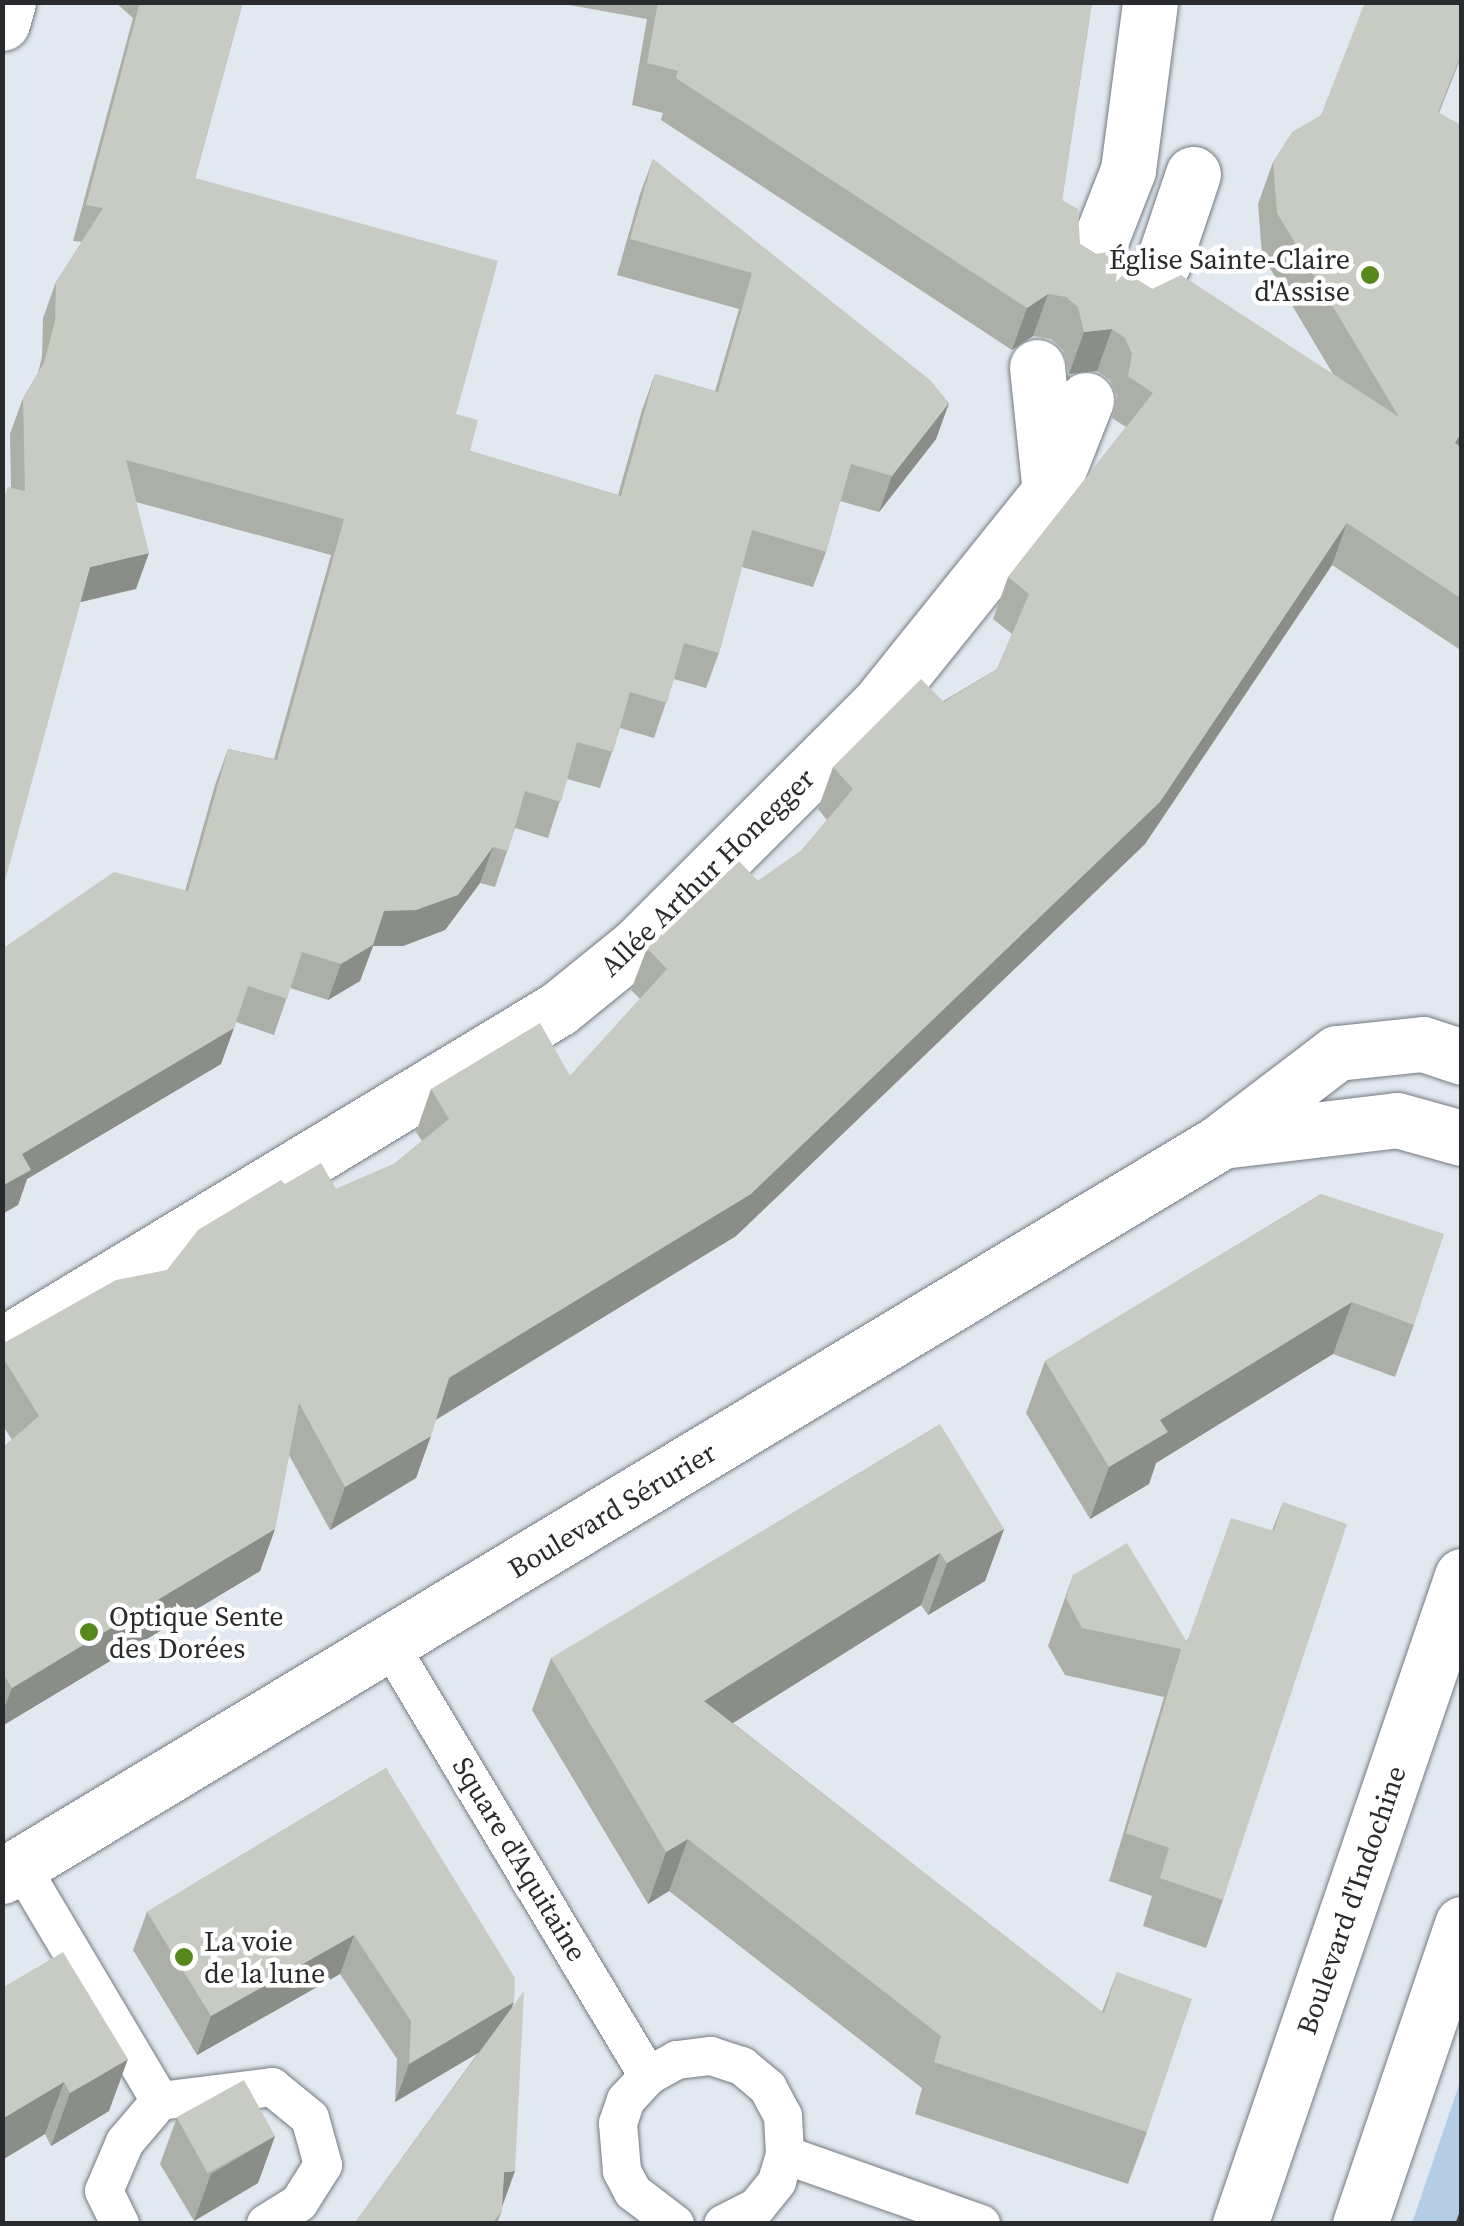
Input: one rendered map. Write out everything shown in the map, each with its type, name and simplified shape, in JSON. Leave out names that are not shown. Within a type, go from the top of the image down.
[{"type":"street","points":[[2,23],[8,2]]},
{"type":"street","points":[[1090,268],[1128,170],[1150,2]]},
{"type":"street","points":[[1140,300],[1163,263],[1193,174]]},
{"type":"street","points":[[1037,367],[1050,491]]},
{"type":"street","name":"Allée Arthur Honegger","points":[[2,1345],[558,1009],[637,945],[878,705],[1050,491],[1086,400]]},
{"type":"street","name":"Boulevard Sérurier","points":[[11,1870],[1220,1142],[1336,1052],[1423,1044],[1462,1057]]},
{"type":"street","name":"Boulevard Sérurier","points":[[1220,1142],[1397,1120],[1462,1138]]},
{"type":"street","name":"Boulevard d'Indochine","points":[[1240,2224],[1462,1576]]},
{"type":"street","points":[[1360,2224],[1462,1924]]},
{"type":"lane","name":"Square d'Aquitaine","points":[[389,1644],[648,2076]]},
{"type":"lane","points":[[11,1870],[160,2101]]},
{"type":"lane","points":[[656,2219],[622,2172],[617,2148],[626,2100],[648,2076],[677,2060],[711,2056],[742,2066],[768,2088],[783,2116],[785,2156],[778,2182],[757,2207],[723,2224]]},
{"type":"lane","points":[[120,2224],[104,2191],[125,2142],[160,2101],[258,2085],[292,2099],[310,2118],[323,2165],[299,2203],[266,2224]]},
{"type":"lane","points":[[785,2156],[981,2224]]},
{"type":"shaded area","points":[[1461,2079],[1461,2223],[1412,2223]]},
{"type":"building","points":[[140,2],[243,2],[195,178],[498,261],[456,414],[478,420],[470,451],[621,496],[655,374],[718,392],[752,273],[630,239],[653,159],[930,380],[949,403],[892,476],[851,464],[826,552],[752,530],[719,653],[684,643],[667,703],[630,692],[613,752],[577,742],[561,802],[525,791],[508,851],[493,847],[458,895],[416,910],[384,911],[373,945],[341,964],[302,952],[287,999],[248,986],[234,1028],[22,1154],[31,1170],[2,1186],[2,949],[114,872],[188,891],[228,749],[277,760],[344,519],[126,460],[149,553],[90,567],[2,892],[2,502],[8,487],[25,491],[23,398],[44,363],[55,321],[56,282],[103,208],[86,205]]},
{"type":"building","points":[[658,2],[1092,2],[1062,200],[1078,209],[1080,244],[1095,254],[1125,249],[1127,273],[1152,289],[1181,275],[1399,417],[1277,213],[1273,162],[1292,132],[1321,115],[1365,2],[1462,2],[1462,52],[1438,112],[1462,126],[1462,431],[1455,443],[1462,448],[1462,599],[1347,523],[1160,802],[751,1194],[449,1378],[431,1436],[345,1487],[299,1403],[275,1529],[12,1688],[2,1672],[2,1448],[39,1416],[2,1356],[2,1344],[116,1280],[167,1270],[198,1230],[281,1180],[285,1184],[321,1163],[336,1189],[394,1164],[449,1119],[431,1089],[540,1023],[570,1076],[667,969],[647,948],[739,861],[758,881],[801,851],[853,789],[833,767],[921,679],[944,702],[997,669],[1029,594],[1008,577],[1153,393],[1128,376],[1132,354],[1125,338],[1112,329],[1084,332],[1078,307],[1066,297],[1048,294],[1027,308],[676,78],[678,71],[647,63]]},
{"type":"building","points":[[1321,1194],[1444,1234],[1414,1325],[1352,1302],[1160,1420],[1168,1432],[1109,1467],[1045,1361]]},
{"type":"building","points":[[940,1424],[1004,1529],[947,1563],[940,1553],[704,1701],[1104,2013],[1117,1972],[1192,1999],[1147,2132],[934,2062],[941,2036],[688,1839],[666,1852],[551,1658]]},
{"type":"building","points":[[1283,1502],[1347,1524],[1223,1900],[1160,1878],[1169,1848],[1126,1833],[1181,1649],[1082,1628],[1066,1598],[1073,1575],[1127,1543],[1187,1642],[1231,1518],[1274,1531]]},
{"type":"building","points":[[386,1768],[515,1978],[514,2002],[409,2064],[411,2021],[354,1935],[211,2016],[147,1912]]},
{"type":"building","points":[[63,1952],[128,2059],[70,2093],[64,2082],[2,2119],[2,1988]]},
{"type":"building","points":[[524,1991],[515,2171],[504,2172],[502,2210],[492,2224],[354,2224]]},
{"type":"building","points":[[244,2080],[275,2136],[208,2173],[177,2117]]},
{"type":"tram line","points":[[1456,2224],[1462,2208]]},
{"type":"place","name":"Église Sainte-Claire d'Assise","points":[[1370,275]]},
{"type":"place","name":"Optique Sente des Dorées","points":[[89,1632]]},
{"type":"place","name":"La voie de la lune","points":[[184,1957]]}]
